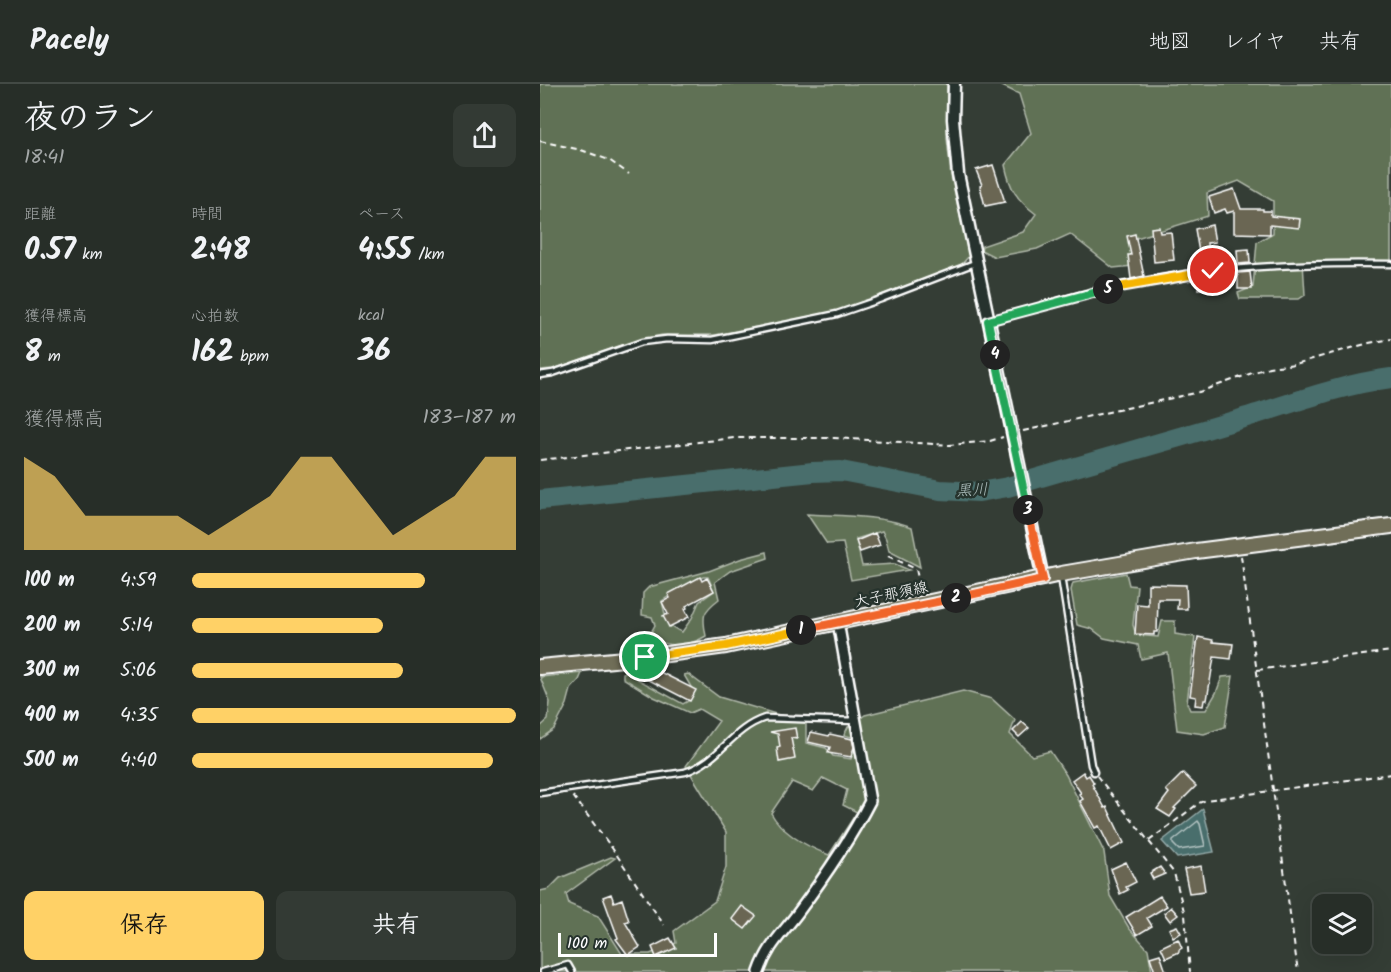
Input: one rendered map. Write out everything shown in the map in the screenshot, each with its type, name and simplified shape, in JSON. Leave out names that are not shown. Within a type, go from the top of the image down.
[{"type":"main road","name":"大子那須線","points":[[540,668],[726,646],[1061,574],[1196,551],[1391,526]]},
{"type":"street","points":[[954,84],[953,120],[958,174],[1043,579]]},
{"type":"street","points":[[759,972],[773,942],[796,915],[833,862],[870,801],[838,622]]},
{"type":"lane","points":[[540,375],[553,373],[642,342],[667,339],[712,340],[837,314],[975,263]]},
{"type":"lane","points":[[988,321],[1099,291],[1213,271],[1328,264],[1391,264]]},
{"type":"lane","points":[[1061,574],[1089,757],[1094,772]]},
{"type":"lane","points":[[540,793],[699,768],[742,729],[765,718],[857,721]]},
{"type":"lane","points":[[543,972],[568,965],[572,972]]},
{"type":"path","points":[[540,141],[581,150],[609,160],[629,174]]},
{"type":"path","points":[[540,460],[734,438],[834,438],[950,446],[990,441],[1198,392],[1269,368],[1295,364],[1391,339]]},
{"type":"path","points":[[1240,546],[1298,972]]},
{"type":"path","points":[[888,556],[916,569],[923,605]]},
{"type":"path","points":[[1257,670],[1391,651]]},
{"type":"path","points":[[1094,772],[1178,881],[1186,924],[1190,972]]},
{"type":"path","points":[[1149,841],[1199,803],[1273,790],[1391,774]]},
{"type":"path","points":[[568,789],[664,924]]},
{"type":"green space","points":[[540,84],[947,84],[947,138],[951,176],[969,256],[961,265],[842,310],[715,335],[662,335],[635,341],[553,369],[540,370]]},
{"type":"green space","points":[[998,84],[1391,84],[1391,267],[1303,262],[1305,295],[1299,299],[1240,299],[1238,293],[1253,287],[1257,242],[1273,233],[1273,201],[1239,181],[1207,193],[1208,216],[1133,239],[1133,266],[1113,268],[1070,234],[1037,249],[995,257],[981,250],[982,246],[1023,232],[1036,214],[1015,193],[1005,165],[1031,133],[1019,94]]},
{"type":"green space","points":[[807,514],[873,518],[912,527],[920,567],[889,551],[882,531],[856,539],[862,566],[895,564],[909,570],[851,580],[843,543],[827,544]]},
{"type":"green space","points":[[767,552],[768,558],[730,571],[715,582],[719,599],[706,611],[704,624],[706,636],[685,644],[670,645],[649,636],[655,625],[652,617],[642,615],[643,593],[649,587],[709,571]],"holes":[[[708,577],[714,591],[699,602],[682,632],[672,627],[667,621],[662,601],[682,587]]]},
{"type":"green space","points":[[1126,573],[1129,585],[1137,586],[1133,625],[1136,635],[1158,637],[1162,621],[1175,621],[1175,634],[1195,637],[1187,703],[1190,710],[1206,710],[1222,677],[1233,676],[1225,727],[1204,734],[1177,730],[1168,653],[1141,659],[1138,645],[1104,638],[1092,629],[1077,625],[1071,590],[1073,583]]},
{"type":"green space","points":[[633,670],[637,679],[683,704],[690,700],[694,692],[684,675],[688,674],[719,697],[806,723],[806,743],[826,748],[833,756],[851,759],[857,744],[856,738],[844,735],[848,727],[865,715],[963,691],[992,699],[1015,720],[1010,734],[1032,756],[1050,751],[1066,775],[1104,852],[1110,896],[1129,928],[1148,949],[1152,972],[540,972],[540,891],[549,889],[560,878],[611,857],[615,858],[566,894],[569,904],[598,916],[622,954],[650,954],[676,943],[674,931],[715,901],[726,867],[726,832],[686,766],[719,721],[699,709],[690,713],[654,697],[623,678],[623,673]],"holes":[[[823,778],[847,790],[843,805],[857,812],[829,855],[796,838],[782,827],[771,813],[792,782],[813,791]]]},
{"type":"green space","points":[[582,673],[571,689],[567,704],[554,729],[540,739],[540,727],[548,720],[550,702],[540,677]]},
{"type":"water","points":[[1203,809],[1214,852],[1177,858],[1162,841]]},
{"type":"building","points":[[993,165],[1005,202],[985,206],[980,186],[982,185],[976,170]]},
{"type":"building","points":[[1234,189],[1241,209],[1263,209],[1263,211],[1271,211],[1271,216],[1300,219],[1299,228],[1270,225],[1270,234],[1234,233],[1234,211],[1227,213],[1225,209],[1214,213],[1209,197]]},
{"type":"building","points":[[1212,225],[1215,242],[1207,243],[1209,267],[1197,268],[1196,252],[1199,252],[1195,229]]},
{"type":"building","points":[[1159,227],[1160,233],[1171,232],[1174,260],[1154,262],[1151,228]]},
{"type":"building","points":[[1135,234],[1144,276],[1131,279],[1128,255],[1131,255],[1127,236]]},
{"type":"building","points":[[1249,249],[1250,263],[1238,264],[1237,250]]},
{"type":"building","points":[[1250,272],[1252,289],[1238,289],[1238,273]]},
{"type":"building","points":[[1209,276],[1208,289],[1198,289],[1199,277]]},
{"type":"building","points":[[875,533],[880,545],[860,552],[856,541]]},
{"type":"building","points":[[700,577],[702,581],[707,578],[714,591],[686,606],[689,617],[669,627],[663,616],[668,614],[662,602],[670,598],[668,594]]},
{"type":"building","points":[[1148,584],[1186,585],[1187,609],[1177,609],[1178,599],[1158,599],[1157,632],[1154,632],[1154,635],[1135,634],[1137,604],[1148,605]]},
{"type":"building","points":[[1198,637],[1213,640],[1213,642],[1233,644],[1231,659],[1214,657],[1207,700],[1204,700],[1203,706],[1195,705],[1196,697],[1190,696]]},
{"type":"building","points":[[648,666],[696,690],[690,701],[643,677]]},
{"type":"building","points":[[1022,722],[1029,728],[1019,737],[1013,731]]},
{"type":"building","points":[[795,728],[797,739],[791,738],[795,759],[779,762],[778,734],[770,732]]},
{"type":"building","points":[[811,732],[852,739],[854,747],[851,757],[828,753],[830,747],[808,742]]},
{"type":"building","points":[[1083,772],[1086,777],[1089,775],[1094,783],[1092,784],[1105,808],[1107,807],[1124,843],[1111,850],[1099,826],[1095,828],[1080,801],[1083,799],[1079,794],[1081,793],[1072,780]]},
{"type":"building","points":[[1183,773],[1196,786],[1174,808],[1176,809],[1170,817],[1157,809],[1169,793],[1166,790]]},
{"type":"building","points":[[1126,862],[1136,882],[1126,887],[1128,890],[1120,894],[1111,869]]},
{"type":"building","points":[[1201,866],[1205,891],[1189,893],[1184,869]]},
{"type":"building","points":[[1160,867],[1165,874],[1153,879],[1150,873]]},
{"type":"building","points":[[611,894],[614,902],[622,899],[629,921],[625,922],[640,947],[628,955],[616,939],[618,938],[603,897]]},
{"type":"building","points":[[1160,896],[1167,906],[1147,918],[1152,926],[1137,935],[1126,917]]},
{"type":"building","points":[[742,906],[756,916],[745,929],[732,919]]},
{"type":"building","points":[[1171,907],[1178,915],[1170,921],[1164,913]]},
{"type":"building","points":[[1177,926],[1181,933],[1173,937],[1169,929]]},
{"type":"building","points":[[670,938],[676,948],[656,957],[652,947]]},
{"type":"building","points":[[1178,939],[1182,948],[1179,952],[1166,958],[1161,947]]},
{"type":"building","points":[[1160,954],[1166,972],[1155,972],[1150,957]]},
{"type":"waterway","name":"黒川","points":[[540,500],[841,471],[940,490],[979,492],[1008,487],[1332,390],[1391,378]]},
{"type":"route","points":[[645,657],[726,646],[1043,579],[988,321],[1099,291],[1213,271]]}]
